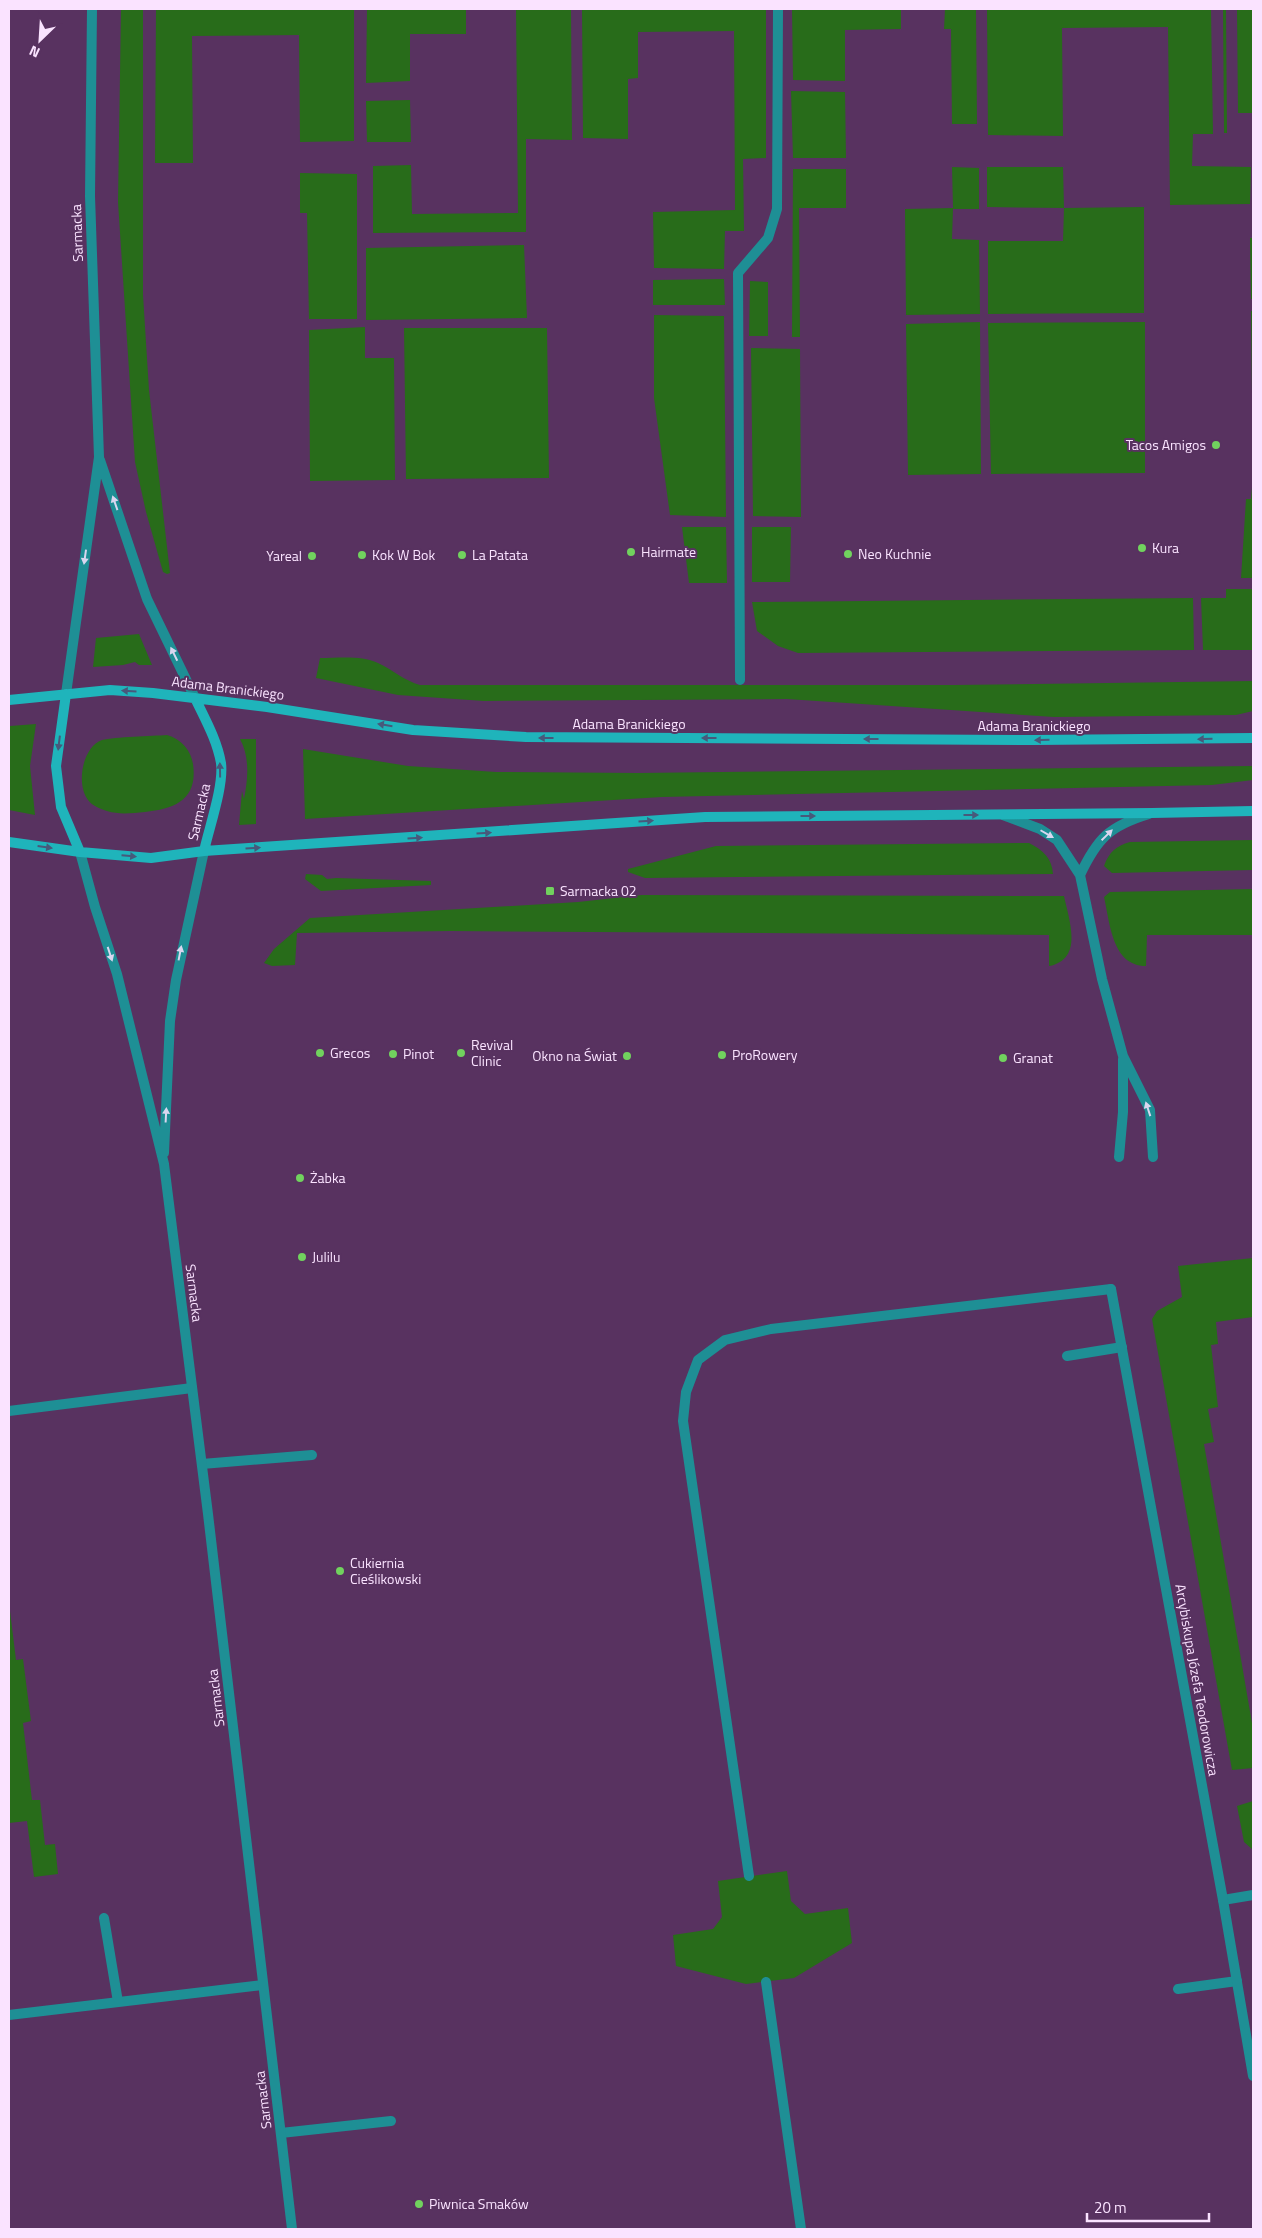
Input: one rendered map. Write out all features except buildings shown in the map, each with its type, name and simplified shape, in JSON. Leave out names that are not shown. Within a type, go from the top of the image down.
[{"type":"main road","name":"Adama Branickiego","points":[[9,700],[110,690],[284,709],[413,730],[526,738],[1025,740],[1253,738]]},
{"type":"main road","name":"Sarmacka","points":[[66,694],[56,766],[61,807],[80,852]]},
{"type":"main road","name":"Sarmacka","points":[[195,698],[217,746],[221,765],[220,788],[204,851]]},
{"type":"main road","points":[[9,842],[80,852],[151,858],[204,851],[705,817],[1253,811]]},
{"type":"street","name":"Sarmacka","points":[[66,694],[99,457],[90,196],[92,9]]},
{"type":"street","points":[[740,680],[738,273],[768,238],[777,209],[778,9]]},
{"type":"street","name":"Sarmacka","points":[[99,457],[147,599],[195,698]]},
{"type":"street","points":[[1080,875],[1097,844],[1110,830],[1126,821],[1152,813]]},
{"type":"street","points":[[1002,815],[1040,829],[1057,840],[1080,875],[1102,979],[1123,1056],[1150,1110],[1153,1157]]},
{"type":"street","name":"Sarmacka","points":[[164,1164],[170,1022],[183,940],[204,851]]},
{"type":"street","name":"Sarmacka","points":[[80,852],[95,907],[117,974],[164,1164],[202,1464],[292,2229]]},
{"type":"street","points":[[1119,1157],[1123,1112],[1123,1056]]},
{"type":"street","name":"Arcybiskupa Józefa Teodorowicza","points":[[749,1876],[683,1421],[686,1392],[698,1360],[725,1340],[771,1330],[1112,1290],[1252,2059],[1253,2076]]},
{"type":"street","points":[[1067,1356],[1122,1347]]},
{"type":"street","points":[[9,1411],[192,1388]]},
{"type":"street","points":[[202,1464],[312,1455]]},
{"type":"street","points":[[1223,1900],[1253,1894]]},
{"type":"street","points":[[104,1918],[118,2002]]},
{"type":"street","points":[[1178,1989],[1238,1981]]},
{"type":"street","points":[[766,1982],[800,2229]]},
{"type":"street","points":[[9,2014],[264,1985]]},
{"type":"street","points":[[281,2133],[391,2121]]},
{"type":"green space","points":[[121,9],[143,9],[143,295],[149,390],[170,573],[167,574],[163,572],[146,512],[135,462],[118,202]]},
{"type":"green space","points":[[156,9],[354,9],[354,141],[300,142],[299,35],[192,36],[193,163],[155,163]]},
{"type":"green space","points":[[367,9],[466,9],[466,34],[410,34],[410,81],[366,83]]},
{"type":"green space","points":[[516,9],[571,9],[572,140],[526,139],[526,232],[373,233],[373,166],[411,165],[412,214],[518,213]]},
{"type":"green space","points":[[582,9],[766,9],[766,158],[743,159],[744,231],[725,231],[724,269],[654,268],[653,212],[735,210],[734,31],[638,32],[638,78],[628,79],[628,139],[583,138]]},
{"type":"green space","points":[[792,9],[901,9],[901,29],[845,30],[845,81],[793,80]]},
{"type":"green space","points":[[945,9],[976,9],[977,124],[952,124],[951,29],[944,29]]},
{"type":"green space","points":[[987,9],[1211,9],[1213,134],[1193,134],[1192,166],[1251,167],[1250,204],[1170,205],[1168,27],[1062,28],[1063,136],[988,135]]},
{"type":"green space","points":[[1223,9],[1226,9],[1227,133],[1224,133]]},
{"type":"green space","points":[[1237,9],[1253,9],[1253,113],[1238,113]]},
{"type":"green space","points":[[791,91],[845,92],[846,158],[793,158]]},
{"type":"green space","points":[[410,100],[411,142],[367,142],[366,101]]},
{"type":"green space","points":[[952,167],[979,168],[979,209],[953,209],[952,239],[979,240],[980,314],[906,315],[905,209],[953,208]]},
{"type":"green space","points":[[987,167],[1063,167],[1064,208],[987,207]]},
{"type":"green space","points":[[793,169],[846,169],[846,208],[799,208],[800,337],[792,337]]},
{"type":"green space","points":[[300,173],[357,174],[357,319],[309,319],[307,213],[300,213]]},
{"type":"green space","points":[[1144,207],[1144,313],[988,314],[988,241],[1063,241],[1064,208]]},
{"type":"green space","points":[[1250,238],[1253,238],[1253,299],[1251,299]]},
{"type":"green space","points":[[524,245],[527,318],[366,320],[366,248]]},
{"type":"green space","points":[[724,279],[725,305],[653,305],[653,280]]},
{"type":"green space","points":[[750,281],[768,282],[768,336],[749,336]]},
{"type":"green space","points":[[1251,311],[1253,311],[1253,476]]},
{"type":"green space","points":[[654,315],[724,316],[726,517],[670,515],[654,398]]},
{"type":"green space","points":[[980,322],[981,474],[908,475],[906,324]]},
{"type":"green space","points":[[1145,322],[1145,473],[991,474],[988,323]]},
{"type":"green space","points":[[365,327],[365,358],[394,358],[395,480],[310,481],[309,330]]},
{"type":"green space","points":[[404,328],[547,328],[549,478],[406,479]]},
{"type":"green space","points":[[751,348],[800,349],[801,517],[753,516]]},
{"type":"green space","points":[[1253,476],[1253,578],[1241,578],[1246,499],[1251,499]]},
{"type":"green space","points":[[682,527],[726,527],[727,583],[689,583]]},
{"type":"green space","points":[[752,527],[791,527],[790,582],[752,582]]},
{"type":"green space","points":[[1226,589],[1253,589],[1253,650],[1203,650],[1201,598],[1226,598]]},
{"type":"green space","points":[[1193,598],[1194,650],[798,653],[778,646],[757,631],[752,602]]},
{"type":"green space","points":[[139,634],[152,665],[139,665],[135,662],[123,665],[93,667],[96,638]]},
{"type":"green space","points":[[320,658],[371,660],[420,685],[954,685],[1253,681],[1253,711],[1236,715],[1054,717],[787,699],[484,701],[398,695],[316,678]]},
{"type":"green space","points":[[36,724],[30,766],[35,815],[9,810],[10,726]]},
{"type":"green space","points":[[167,735],[181,742],[188,750],[192,759],[194,776],[192,786],[182,800],[175,805],[156,811],[126,813],[107,811],[90,802],[84,793],[82,776],[86,758],[95,744],[102,740],[124,737]]},
{"type":"green space","points":[[240,739],[256,739],[256,824],[239,825],[242,791],[244,799],[247,769],[247,761]]},
{"type":"green space","points":[[303,749],[408,766],[496,772],[638,773],[1253,766],[1253,780],[1212,785],[662,797],[305,819]]},
{"type":"green space","points":[[1253,840],[1253,870],[1112,873],[1104,866],[1114,850],[1130,842]]},
{"type":"green space","points":[[1029,843],[1046,855],[1051,863],[1053,874],[645,878],[628,872],[628,869],[716,846]]},
{"type":"green space","points":[[306,874],[322,875],[327,879],[431,881],[431,885],[321,891],[305,879]]},
{"type":"green space","points":[[1253,889],[1253,935],[1147,935],[1146,966],[1135,964],[1126,959],[1119,951],[1114,941],[1104,897],[1110,892]]},
{"type":"green space","points":[[642,895],[1064,896],[1072,937],[1067,955],[1060,962],[1049,966],[1049,935],[451,931],[297,933],[295,965],[272,966],[264,963],[274,949],[310,918],[578,902]]},
{"type":"green space","points":[[1253,1258],[1253,1317],[1216,1322],[1218,1344],[1211,1345],[1218,1407],[1208,1409],[1214,1442],[1204,1444],[1253,1729],[1253,1768],[1232,1770],[1152,1319],[1157,1311],[1182,1297],[1178,1266]]},
{"type":"green space","points":[[9,1603],[16,1660],[23,1659],[31,1721],[23,1723],[32,1800],[40,1800],[45,1845],[55,1844],[58,1874],[34,1877],[27,1821],[9,1823]]},
{"type":"green space","points":[[1253,1801],[1253,1850],[1244,1842],[1237,1806]]},
{"type":"green space","points":[[787,1871],[791,1901],[805,1914],[848,1908],[852,1943],[794,1978],[746,1984],[676,1966],[673,1935],[713,1929],[722,1917],[718,1881]]},
{"type":"place","name":"Tacos Amigos","points":[[1216,445]]},
{"type":"place","name":"Kura","points":[[1142,548]]},
{"type":"place","name":"Hairmate","points":[[631,552]]},
{"type":"place","name":"Neo Kuchnie","points":[[848,554]]},
{"type":"place","name":"Kok W Bok","points":[[362,555]]},
{"type":"place","name":"La Patata","points":[[462,555]]},
{"type":"place","name":"Yareal","points":[[312,556]]},
{"type":"place","name":"Sarmacka 02","points":[[550,891]]},
{"type":"place","name":"Grecos","points":[[320,1053]]},
{"type":"place","name":"Revival Clinic","points":[[461,1053]]},
{"type":"place","name":"Pinot","points":[[393,1054]]},
{"type":"place","name":"ProRowery","points":[[722,1055]]},
{"type":"place","name":"Okno na Świat","points":[[627,1056]]},
{"type":"place","name":"Granat","points":[[1003,1058]]},
{"type":"place","name":"Żabka","points":[[300,1178]]},
{"type":"place","name":"Julilu","points":[[302,1257]]},
{"type":"place","name":"Cukiernia Cieślikowski","points":[[340,1571]]},
{"type":"place","name":"Piwnica Smaków","points":[[419,2204]]}]
